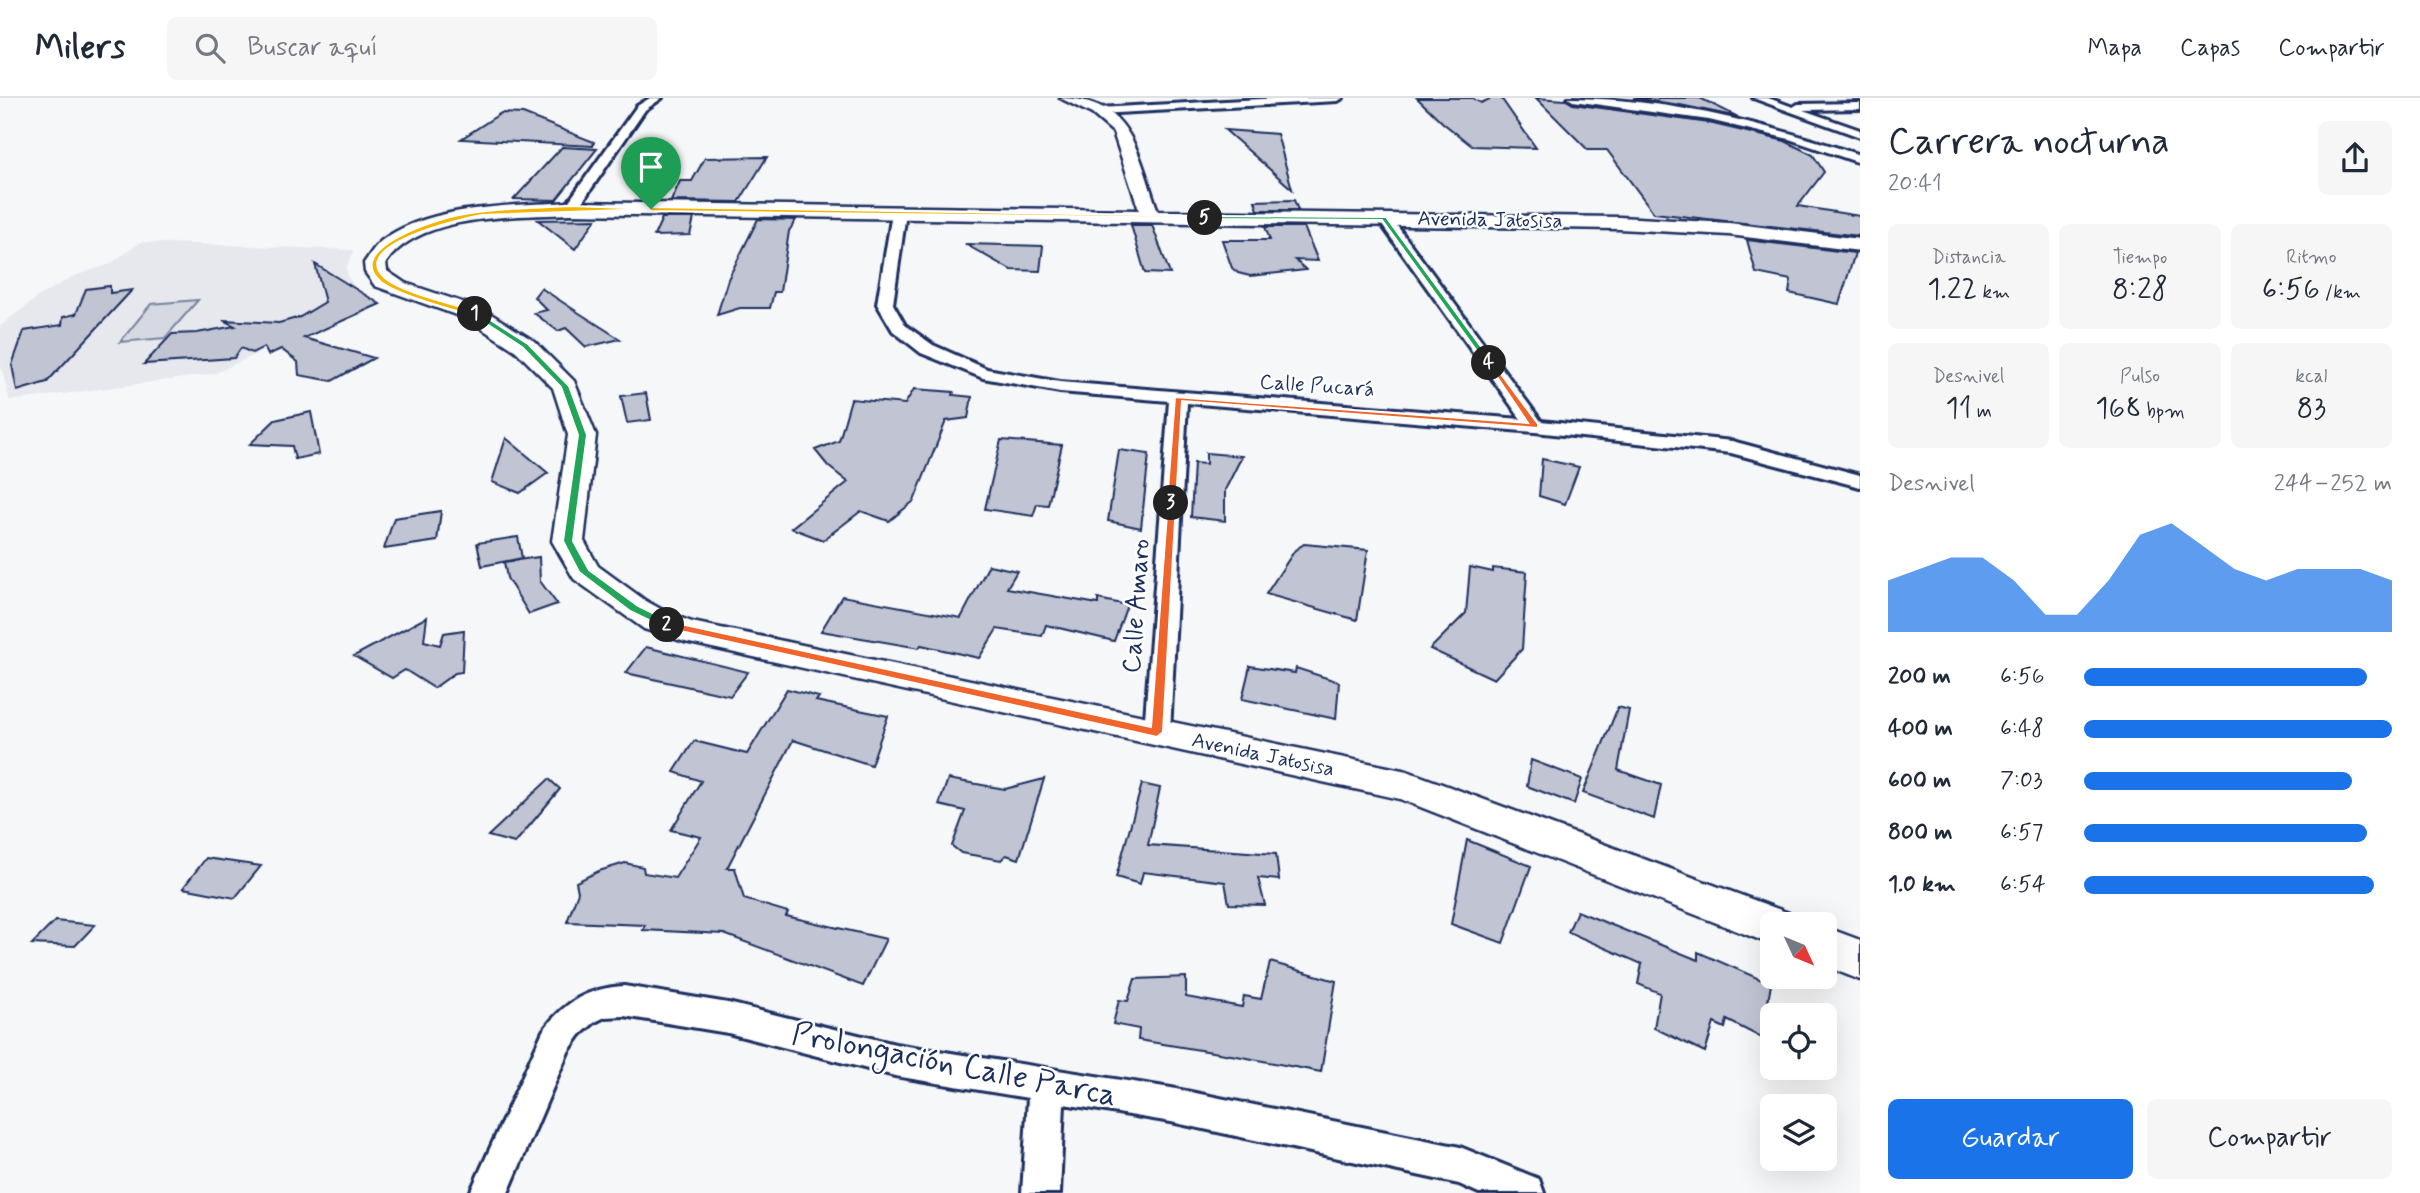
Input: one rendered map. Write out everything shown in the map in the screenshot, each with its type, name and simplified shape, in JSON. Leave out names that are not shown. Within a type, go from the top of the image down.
[{"type":"street","points":[[571,208],[641,108],[657,98]]},
{"type":"street","points":[[1068,98],[1098,111],[1121,130],[1151,217]]},
{"type":"street","points":[[1098,111],[1338,98]]},
{"type":"street","points":[[1573,98],[1709,117],[1791,136],[1860,159]]},
{"type":"street","points":[[1758,98],[1860,134]]},
{"type":"street","points":[[1781,107],[1860,106]]},
{"type":"street","name":"Avenida Jatosisa","points":[[1760,921],[1407,786],[685,631],[656,621],[584,572],[568,541],[582,435],[565,386],[515,339],[475,314],[383,281],[376,272],[375,263],[378,255],[397,239],[433,224],[482,213],[571,208],[1384,218],[1729,229],[1860,245]]},
{"type":"street","name":"Calle Pucará","points":[[899,213],[885,304],[899,328],[927,349],[983,373],[1060,387],[1535,426],[1732,447],[1860,481]]},
{"type":"street","points":[[1384,218],[1535,426]]},
{"type":"street","name":"Calle Amaro","points":[[1157,732],[1178,398]]},
{"type":"street","points":[[1838,951],[1860,960]]},
{"type":"street","name":"Prolongación Calle Parca","points":[[489,1193],[555,1042],[568,1024],[583,1011],[602,1002],[624,1001],[728,1018],[895,1060],[1171,1105],[1460,1166],[1525,1193]]},
{"type":"street","points":[[1041,1193],[1047,1085]]},
{"type":"shaded area","points":[[141,242],[354,250],[346,268],[348,277],[357,290],[376,299],[213,374],[10,401],[0,363],[0,326],[39,296],[74,276],[110,264]]},
{"type":"shaded area","points":[[198,300],[165,338],[120,342],[151,304]]},
{"type":"building","points":[[1417,98],[1472,98],[1481,103],[1492,98],[1501,98],[1536,148],[1472,146]]},
{"type":"building","points":[[1536,98],[1566,100],[1573,104],[1709,123],[1785,141],[1813,155],[1824,172],[1798,206],[1860,216],[1860,236],[1654,213],[1607,150],[1588,150]]},
{"type":"building","points":[[1633,98],[1700,98],[1738,117],[1680,105]]},
{"type":"building","points":[[501,113],[523,114],[594,142],[593,146],[461,139]]},
{"type":"building","points":[[1225,130],[1277,134],[1292,189]]},
{"type":"building","points":[[562,147],[597,149],[556,200],[514,199]]},
{"type":"building","points":[[767,157],[739,202],[671,201],[680,181],[692,181],[705,158]]},
{"type":"building","points":[[1294,200],[1298,210],[1258,210],[1255,201]]},
{"type":"building","points":[[662,218],[694,218],[690,235],[654,236]]},
{"type":"building","points":[[596,219],[575,249],[538,220]]},
{"type":"building","points":[[758,219],[796,220],[789,231],[780,292],[774,292],[770,308],[740,308],[717,315],[728,279]]},
{"type":"building","points":[[1131,225],[1152,225],[1170,274],[1145,273]]},
{"type":"building","points":[[1265,227],[1304,227],[1318,261],[1295,260],[1306,270],[1250,276],[1238,273],[1232,268],[1222,240],[1270,240]]},
{"type":"building","points":[[1747,240],[1855,253],[1839,304],[1789,293],[1791,280],[1756,273]]},
{"type":"building","points":[[965,244],[1043,246],[1040,271],[1011,270]]},
{"type":"building","points":[[315,264],[380,304],[304,338],[374,358],[332,381],[299,375],[298,362],[281,349],[268,355],[264,347],[252,353],[241,348],[234,358],[144,364],[172,334],[197,333],[235,326],[223,320],[279,323],[300,317],[325,302]]},
{"type":"building","points":[[110,286],[110,293],[132,290],[47,382],[17,391],[12,365],[24,331],[62,325],[63,317],[76,314],[86,289]]},
{"type":"building","points":[[541,288],[620,339],[586,347],[566,328],[558,331],[534,313],[547,310],[534,297]]},
{"type":"building","points":[[914,389],[954,392],[953,395],[972,397],[968,418],[946,421],[914,501],[889,521],[861,511],[823,540],[791,528],[848,482],[828,466],[815,450],[839,441],[851,399],[905,404]]},
{"type":"building","points":[[646,393],[651,420],[627,423],[621,396]]},
{"type":"building","points":[[311,412],[319,454],[295,459],[292,446],[250,444],[275,420]]},
{"type":"building","points":[[506,438],[548,473],[520,493],[492,482]]},
{"type":"building","points":[[1001,440],[1062,445],[1048,505],[1037,504],[1033,516],[985,509]]},
{"type":"building","points":[[1119,450],[1149,454],[1141,528],[1108,521]]},
{"type":"building","points":[[1206,453],[1242,456],[1225,490],[1225,521],[1191,517],[1194,463],[1206,464]]},
{"type":"building","points":[[1542,459],[1579,467],[1565,504],[1539,496]]},
{"type":"building","points":[[441,511],[437,541],[384,549],[394,518]]},
{"type":"building","points":[[518,537],[522,558],[482,566],[477,543]]},
{"type":"building","points":[[1304,544],[1368,550],[1357,620],[1266,594],[1295,550]]},
{"type":"building","points":[[539,557],[540,581],[557,604],[529,614],[507,578],[504,562]]},
{"type":"building","points":[[989,565],[1017,571],[1007,588],[1098,604],[1098,599],[1127,605],[1114,641],[1046,625],[1042,636],[997,629],[979,658],[921,645],[919,648],[821,631],[842,596],[961,618]]},
{"type":"building","points":[[1470,567],[1493,572],[1493,568],[1527,572],[1522,649],[1494,679],[1430,649],[1466,613]]},
{"type":"building","points":[[427,617],[424,641],[440,645],[444,633],[464,630],[462,672],[455,673],[434,688],[405,670],[392,678],[354,656]]},
{"type":"building","points":[[646,647],[748,672],[730,696],[626,673]]},
{"type":"building","points":[[1250,666],[1295,673],[1296,668],[1339,682],[1336,719],[1242,699]]},
{"type":"building","points":[[787,689],[819,697],[816,701],[888,716],[871,765],[793,740],[727,868],[735,868],[744,899],[788,912],[786,916],[886,939],[863,986],[724,934],[643,930],[645,925],[567,922],[578,892],[576,882],[599,871],[625,863],[643,867],[644,873],[675,878],[701,837],[671,830],[701,781],[674,772],[694,741],[747,754]]},
{"type":"building","points":[[1618,707],[1629,710],[1618,770],[1661,785],[1654,819],[1583,793]]},
{"type":"building","points":[[1531,760],[1582,779],[1574,804],[1527,786]]},
{"type":"building","points":[[549,779],[560,789],[515,843],[488,836]]},
{"type":"building","points":[[948,779],[1005,789],[1044,779],[1019,859],[1006,855],[1001,860],[961,853],[952,846],[965,811],[939,805]]},
{"type":"building","points":[[1142,784],[1160,788],[1148,845],[1276,854],[1279,880],[1258,878],[1265,905],[1229,904],[1225,882],[1143,872],[1140,884],[1116,877]]},
{"type":"building","points":[[1467,840],[1531,866],[1503,943],[1451,924]]},
{"type":"building","points":[[206,858],[261,866],[235,898],[183,888]]},
{"type":"building","points":[[1577,911],[1698,960],[1698,952],[1760,979],[1760,989],[1770,989],[1768,1003],[1760,1003],[1760,1037],[1727,1020],[1725,1028],[1714,1023],[1705,1052],[1654,1028],[1660,993],[1638,984],[1642,964],[1568,932]]},
{"type":"building","points":[[55,921],[95,925],[75,946],[32,944]]},
{"type":"building","points":[[1270,962],[1336,981],[1321,1072],[1138,1040],[1139,1029],[1113,1024],[1119,1000],[1128,1001],[1135,979],[1186,977],[1186,997],[1242,1007],[1244,996],[1261,999]]},
{"type":"route","points":[[571,208],[651,209],[1384,218],[1535,426],[1178,398],[1157,732],[685,631],[656,621],[584,572],[568,541],[578,483],[582,435],[565,386],[525,346],[475,314],[383,281],[376,272],[375,263],[378,255],[397,239],[412,231],[456,218],[482,213],[571,208]]}]
